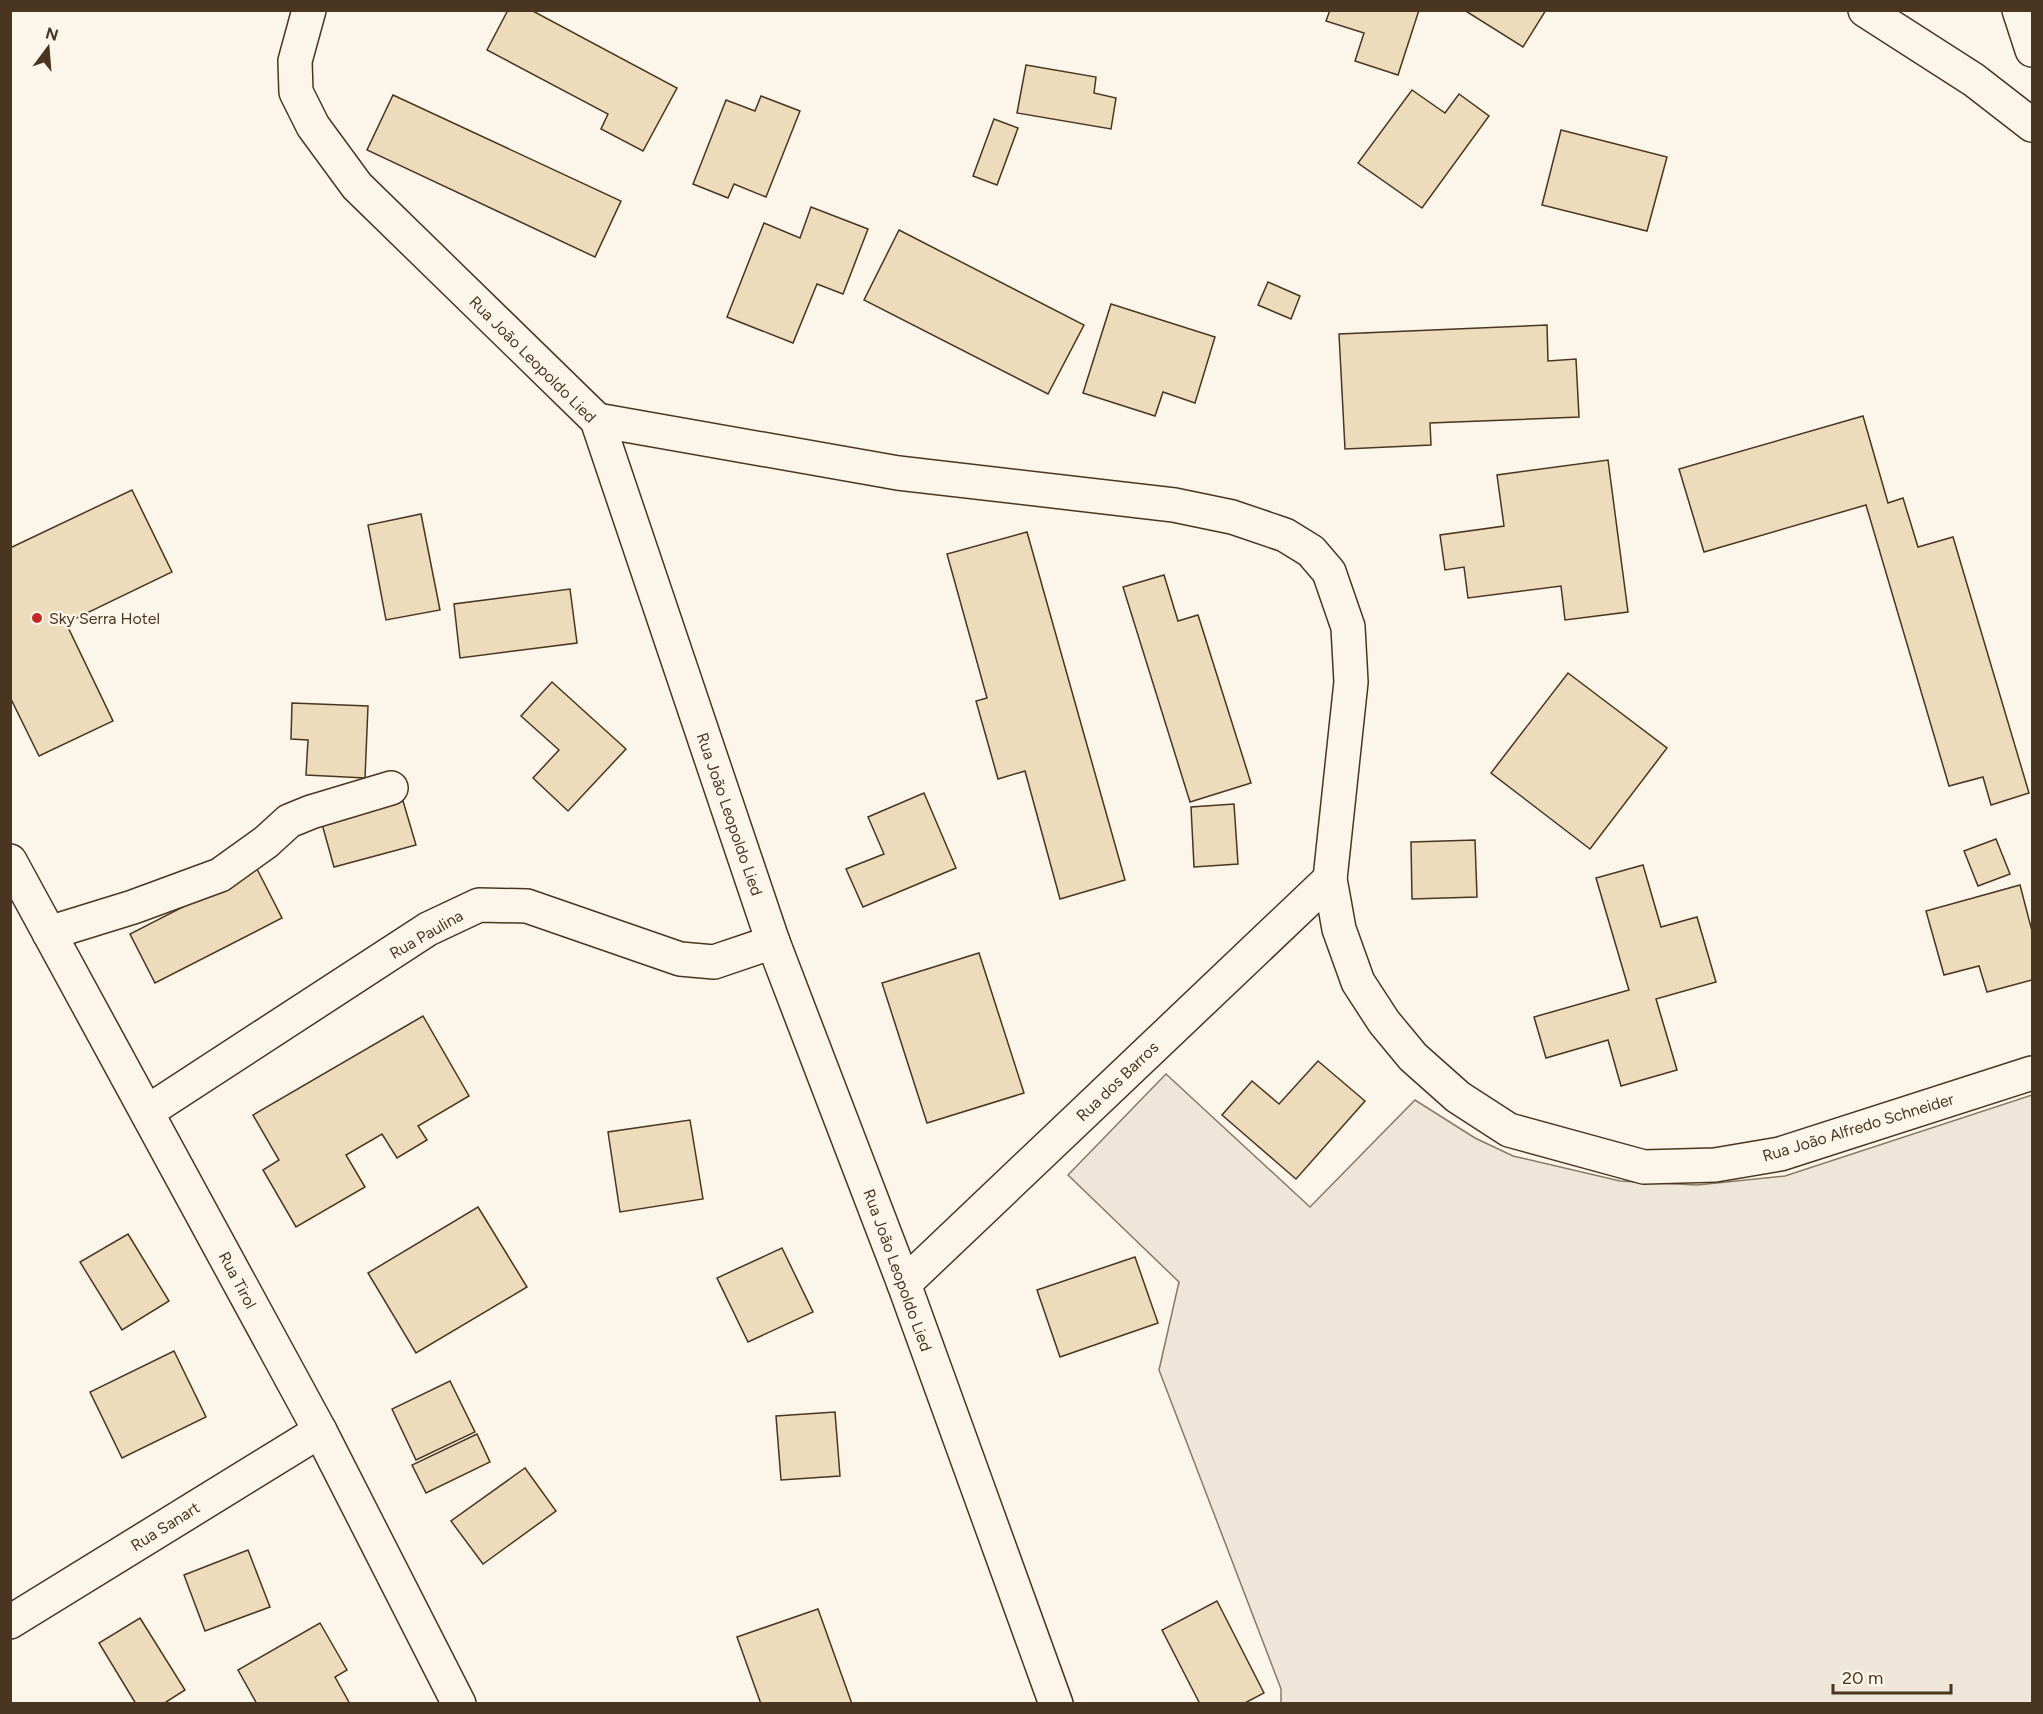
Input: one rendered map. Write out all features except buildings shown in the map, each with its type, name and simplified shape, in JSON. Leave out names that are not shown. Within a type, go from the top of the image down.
[{"type":"street","name":"Rua João Leopoldo Lied","points":[[309,10],[295,61],[296,92],[313,126],[357,186],[597,420],[773,942],[904,1284],[1056,1704]]},
{"type":"street","points":[[1865,10],[1974,80],[2032,125]]},
{"type":"street","points":[[2019,10],[2032,50]]},
{"type":"street","name":"Rua João Alfredo Schneider","points":[[597,420],[898,473],[1174,505],[1232,517],[1285,535],[1311,551],[1329,572],[1348,627],[1352,682],[1330,879],[1339,929],[1358,982],[1384,1022],[1413,1057],[1458,1097],[1509,1130],[1644,1167],[1715,1165],[1780,1154],[2032,1073]]},
{"type":"street","points":[[50,933],[133,908],[220,875],[266,843],[289,821],[391,788]]},
{"type":"street","name":"Rua Tirol","points":[[10,861],[320,1431],[459,1704]]},
{"type":"street","name":"Rua dos Barros","points":[[904,1284],[1330,879]]},
{"type":"street","name":"Rua Paulina","points":[[147,1112],[428,929],[479,905],[527,906],[680,959],[714,962],[773,942]]},
{"type":"street","name":"Rua Sanart","points":[[10,1622],[320,1431]]},
{"type":"shaded area","points":[[1166,1074],[1310,1207],[1415,1100],[1475,1138],[1513,1156],[1620,1181],[1697,1185],[1785,1176],[2032,1095],[2032,1703],[1281,1703],[1281,1689],[1159,1370],[1179,1282],[1068,1175]]},
{"type":"place","name":"Sky Serra Hotel","points":[[37,618]]}]
